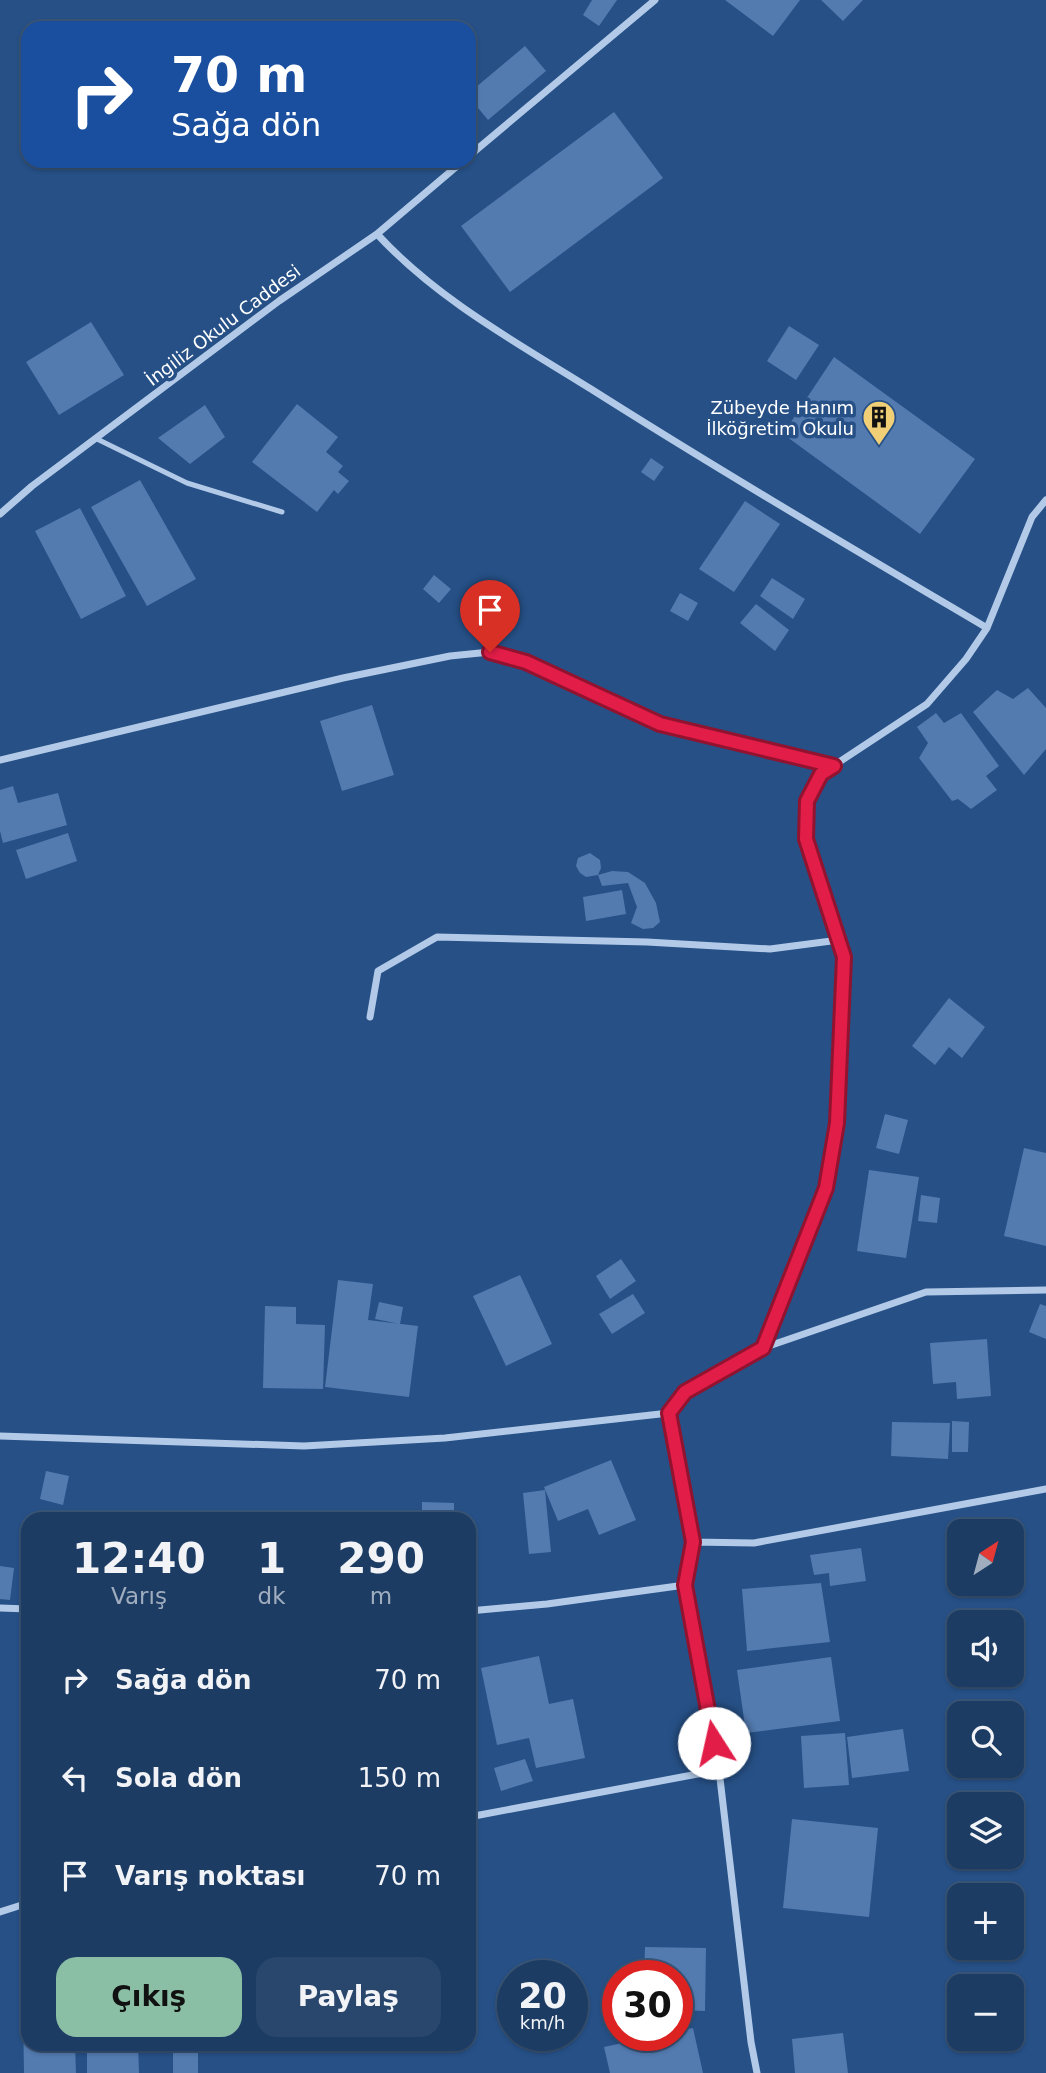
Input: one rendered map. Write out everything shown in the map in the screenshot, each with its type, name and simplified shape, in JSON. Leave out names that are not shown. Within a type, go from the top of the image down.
[{"type":"street","points":[[476,150],[654,0]]},
{"type":"street","name":"İngiliz Okulu Caddesi","points":[[0,514],[32,485],[279,301],[377,234],[455,168]]},
{"type":"street","points":[[377,234],[404,264],[458,305],[714,466],[988,628]]},
{"type":"street","points":[[763,1348],[826,1188],[837,1123],[844,957],[806,839],[807,801],[821,774],[927,704],[966,659],[988,628],[1032,517],[1046,500]]},
{"type":"street","points":[[0,760],[343,678],[450,656],[490,652],[526,662],[660,724],[834,766]]},
{"type":"street","points":[[370,1017],[378,971],[437,937],[770,949],[839,940]]},
{"type":"street","points":[[0,1436],[304,1446],[445,1438],[669,1413],[685,1392],[763,1348],[926,1292],[1046,1290]]},
{"type":"street","points":[[669,1413],[693,1542],[685,1585],[719,1769],[751,2042],[758,2073]]},
{"type":"street","points":[[693,1542],[754,1544],[1046,1489]]},
{"type":"street","points":[[476,1611],[685,1585]]},
{"type":"street","points":[[0,1608],[21,1609]]},
{"type":"street","points":[[476,1816],[719,1769]]},
{"type":"street","points":[[0,1912],[21,1905]]},
{"type":"lane","points":[[97,439],[187,483],[282,512]]},
{"type":"building","points":[[592,0],[617,0],[599,26],[583,15]]},
{"type":"building","points":[[725,0],[800,0],[773,36]]},
{"type":"building","points":[[821,0],[863,0],[843,21]]},
{"type":"building","points":[[525,46],[546,71],[488,120],[476,105],[476,87]]},
{"type":"building","points":[[614,112],[663,178],[510,292],[461,226]]},
{"type":"building","points":[[91,322],[124,375],[59,415],[26,362]]},
{"type":"building","points":[[789,326],[819,345],[796,380],[767,361]]},
{"type":"building","name":"Zübeyde Hanım İlköğretim Okulu","points":[[834,357],[975,459],[920,534],[783,434]]},
{"type":"building","points":[[297,404],[338,437],[326,452],[343,466],[338,472],[349,481],[338,494],[334,490],[317,512],[252,462]]},
{"type":"building","points":[[205,405],[225,437],[190,464],[158,438]]},
{"type":"building","points":[[651,458],[664,467],[654,481],[641,472]]},
{"type":"building","points":[[140,480],[196,579],[147,606],[91,507]]},
{"type":"building","points":[[745,501],[780,524],[734,592],[699,569]]},
{"type":"building","points":[[80,508],[126,596],[81,619],[35,531]]},
{"type":"building","points":[[434,575],[451,589],[439,603],[423,589]]},
{"type":"building","points":[[772,578],[805,599],[793,619],[760,596]]},
{"type":"building","points":[[680,593],[698,603],[688,621],[670,611]]},
{"type":"building","points":[[756,604],[789,630],[775,651],[740,623]]},
{"type":"building","points":[[1028,688],[1046,708],[1046,749],[1024,775],[973,712],[997,690],[1013,699]]},
{"type":"building","points":[[372,705],[394,775],[342,791],[320,721]]},
{"type":"building","points":[[936,713],[944,723],[961,713],[999,766],[986,776],[997,790],[971,809],[958,799],[952,801],[919,758],[928,743],[917,727]]},
{"type":"building","points":[[13,786],[18,803],[58,793],[67,825],[3,843],[0,831],[0,790]]},
{"type":"building","points":[[68,833],[77,861],[26,879],[16,850]]},
{"type":"building","points":[[590,853],[600,860],[601,868],[598,875],[586,877],[576,866],[578,858]]},
{"type":"building","points":[[612,871],[628,872],[645,883],[656,903],[660,922],[653,928],[643,929],[631,923],[637,907],[628,883],[602,886],[598,875]]},
{"type":"building","points":[[622,890],[626,914],[586,921],[583,897]]},
{"type":"building","points":[[949,998],[985,1027],[962,1058],[949,1047],[935,1065],[912,1046]]},
{"type":"building","points":[[885,1114],[908,1120],[899,1154],[876,1148]]},
{"type":"building","points":[[1024,1148],[1046,1153],[1046,1246],[1004,1236]]},
{"type":"building","points":[[869,1170],[919,1177],[906,1258],[857,1251]]},
{"type":"building","points":[[921,1195],[940,1198],[937,1223],[918,1221]]},
{"type":"building","points":[[621,1259],[636,1281],[610,1299],[596,1276]]},
{"type":"building","points":[[520,1275],[552,1344],[506,1366],[473,1296]]},
{"type":"building","points":[[338,1280],[373,1284],[368,1320],[418,1326],[409,1397],[325,1387]]},
{"type":"building","points":[[633,1294],[645,1313],[612,1334],[599,1314]]},
{"type":"building","points":[[379,1302],[403,1307],[400,1324],[375,1319]]},
{"type":"building","points":[[1040,1304],[1046,1306],[1046,1339],[1029,1332]]},
{"type":"building","points":[[265,1306],[296,1307],[296,1324],[325,1325],[323,1389],[263,1388]]},
{"type":"building","points":[[987,1339],[991,1396],[957,1399],[956,1382],[933,1384],[930,1343]]},
{"type":"building","points":[[952,1421],[969,1422],[968,1452],[952,1452]]},
{"type":"building","points":[[892,1422],[950,1423],[948,1459],[891,1456]]},
{"type":"building","points":[[611,1460],[636,1520],[599,1535],[588,1509],[558,1521],[544,1487]]},
{"type":"building","points":[[46,1471],[69,1476],[63,1505],[40,1499]]},
{"type":"building","points":[[545,1490],[551,1552],[529,1554],[523,1493]]},
{"type":"building","points":[[422,1502],[454,1503],[454,1512],[422,1512]]},
{"type":"building","points":[[861,1548],[866,1581],[830,1586],[829,1573],[814,1575],[810,1555]]},
{"type":"building","points":[[0,1566],[14,1568],[10,1600],[0,1599]]},
{"type":"building","points":[[821,1583],[830,1642],[747,1651],[742,1589]]},
{"type":"building","points":[[539,1656],[549,1704],[573,1699],[585,1758],[536,1768],[529,1738],[497,1745],[481,1668]]},
{"type":"building","points":[[831,1657],[840,1721],[746,1733],[737,1670]]},
{"type":"building","points":[[903,1729],[909,1771],[852,1778],[847,1737]]},
{"type":"building","points":[[845,1733],[849,1785],[804,1788],[801,1736]]},
{"type":"building","points":[[525,1759],[533,1781],[501,1791],[494,1768]]},
{"type":"building","points":[[792,1819],[878,1828],[869,1917],[783,1908]]},
{"type":"building","points":[[645,1947],[706,1948],[705,2011],[693,2011],[693,1960],[645,1960]]},
{"type":"building","points":[[693,2028],[703,2073],[610,2073],[605,2051],[693,2051]]},
{"type":"building","points":[[843,2033],[848,2073],[795,2073],[792,2039]]},
{"type":"building","points":[[24,2051],[75,2051],[76,2073],[24,2073]]},
{"type":"building","points":[[87,2051],[138,2051],[139,2073],[87,2073]]},
{"type":"building","points":[[173,2051],[198,2051],[198,2073],[173,2073]]},
{"type":"place","name":"Zübeyde Hanım İlköğretim Okulu","points":[[879,447]]},
{"type":"route","points":[[490,652],[526,662],[660,724],[834,766],[821,774],[807,801],[806,839],[844,957],[837,1123],[826,1188],[763,1348],[685,1392],[669,1413],[693,1542],[685,1585],[714,1743]]}]
